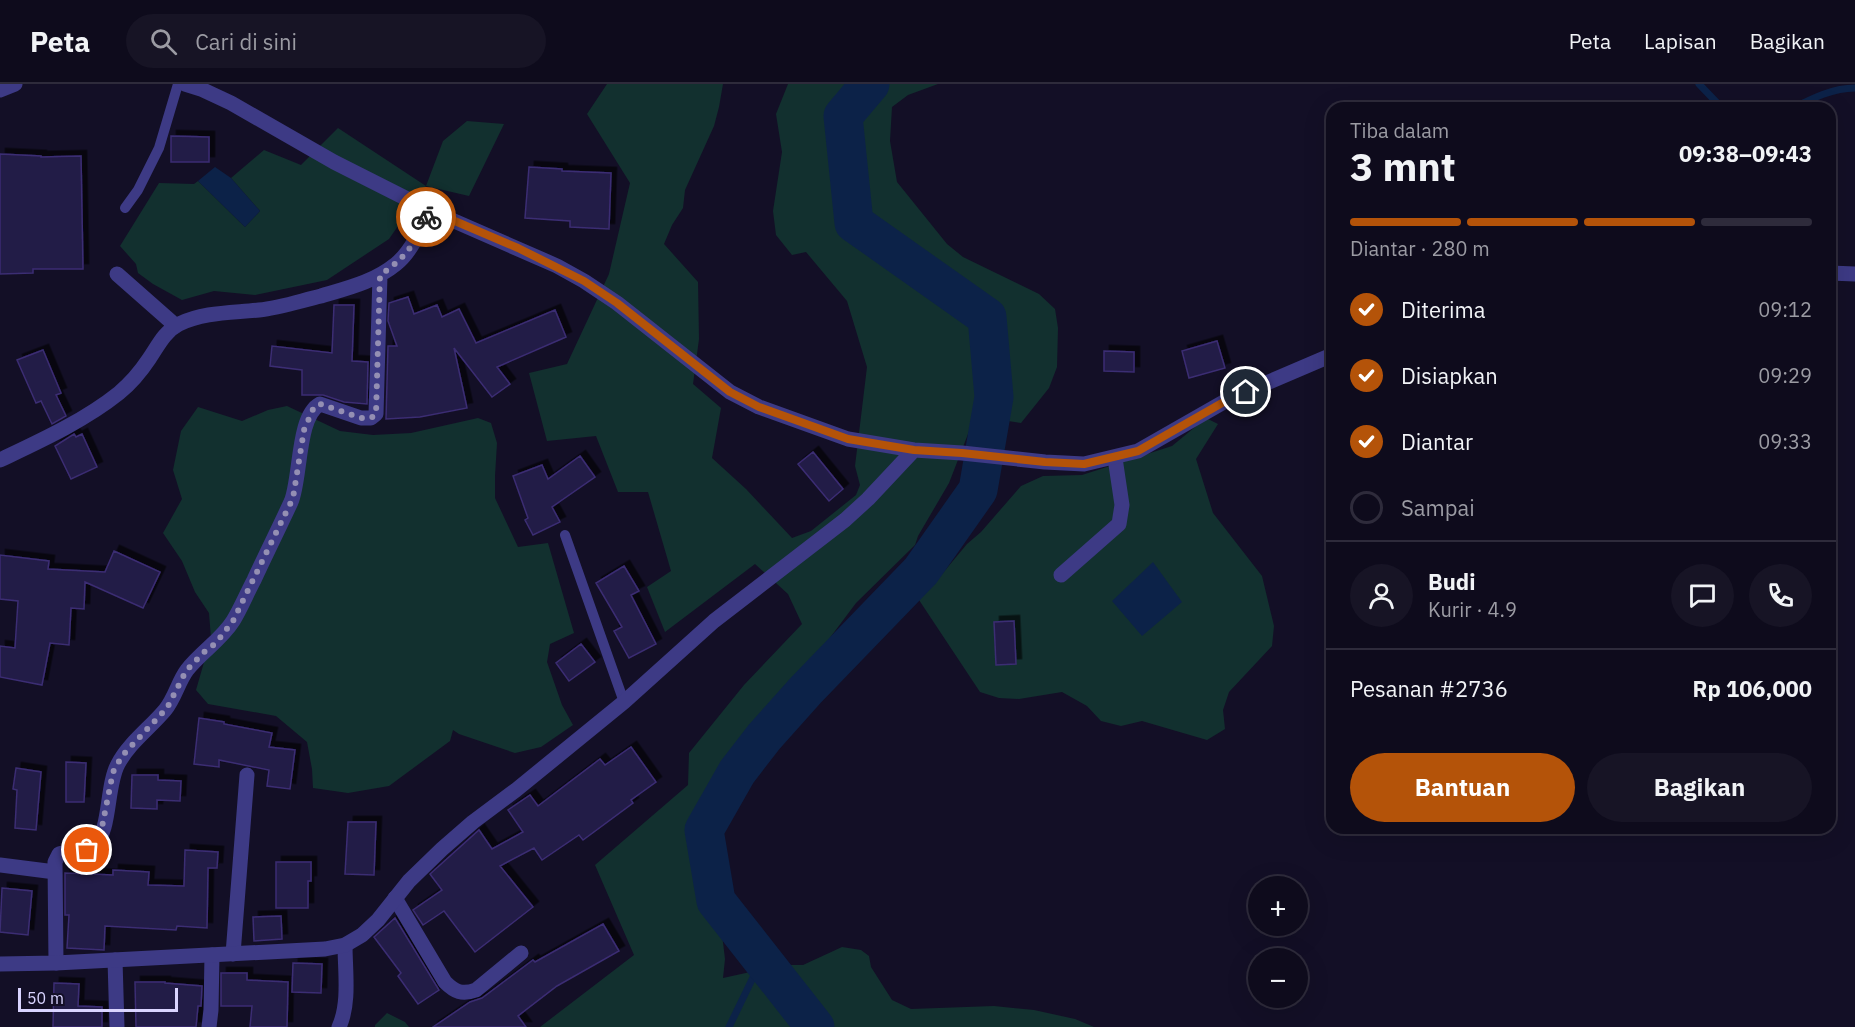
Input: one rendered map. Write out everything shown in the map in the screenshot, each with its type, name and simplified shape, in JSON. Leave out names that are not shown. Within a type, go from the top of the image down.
[{"type":"street","points":[[0,90],[15,84]]},
{"type":"street","points":[[185,84],[231,103],[334,162],[429,210],[518,248],[584,281],[617,303],[730,392],[759,407],[848,439],[914,450],[1084,464],[1138,451],[1229,399],[1326,358]]},
{"type":"street","points":[[0,460],[83,417],[119,393],[135,377],[167,333],[176,326],[208,314],[268,309],[285,305],[364,283],[380,275],[398,263],[419,234],[429,210]]},
{"type":"street","points":[[1836,273],[1855,274]]},
{"type":"street","points":[[117,274],[176,326]]},
{"type":"street","points":[[56,963],[55,862],[59,854],[87,850],[94,846],[100,837],[113,772],[122,756],[167,708],[186,671],[216,643],[233,621],[293,498],[304,430],[314,407],[320,404],[361,418],[371,418],[376,414],[380,275]]},
{"type":"street","points":[[0,964],[325,949],[345,945],[370,928],[409,881],[473,822],[624,702],[714,621],[845,520],[868,500],[914,450]]},
{"type":"street","points":[[1061,575],[1119,524],[1122,505],[1115,458]]},
{"type":"street","points":[[233,954],[247,775]]},
{"type":"street","points":[[0,865],[55,872]]},
{"type":"street","points":[[395,898],[445,982],[452,989],[467,993],[476,990],[521,953]]},
{"type":"street","points":[[339,1027],[346,998],[345,945]]},
{"type":"street","points":[[209,1027],[213,955]]},
{"type":"street","points":[[115,960],[117,1027]]},
{"type":"lane","points":[[125,208],[142,183],[159,148],[178,84]]},
{"type":"lane","points":[[565,535],[624,702]]},
{"type":"green space","points":[[607,84],[723,84],[714,126],[685,190],[683,208],[664,244],[698,282],[699,339],[693,384],[721,408],[712,458],[746,489],[792,538],[811,531],[856,495],[860,485],[855,466],[867,367],[847,301],[806,252],[792,255],[776,235],[773,211],[782,152],[776,114],[788,84],[938,84],[908,95],[892,107],[890,141],[897,182],[947,244],[963,257],[1039,294],[1055,309],[1058,328],[1057,367],[1049,388],[1021,423],[975,416],[949,483],[915,545],[856,603],[817,655],[783,687],[699,820],[698,880],[716,915],[722,934],[725,959],[723,978],[783,965],[803,965],[842,947],[861,950],[869,956],[871,967],[892,1000],[911,1009],[994,1006],[1034,1010],[1075,1019],[1094,1027],[540,1027],[634,955],[595,865],[688,785],[689,753],[744,685],[802,624],[788,594],[755,564],[665,632],[647,587],[671,571],[648,492],[618,492],[596,436],[547,441],[529,373],[567,364],[609,274],[630,183],[587,114]]},
{"type":"green space","points":[[467,121],[504,124],[469,196],[426,186],[443,141]]},
{"type":"green space","points":[[338,128],[426,186],[389,239],[327,280],[255,295],[214,291],[182,300],[138,273],[136,264],[120,246],[159,183],[194,184],[198,181],[245,227],[260,211],[231,178],[264,150],[301,165]]},
{"type":"green space","points":[[287,406],[340,431],[373,435],[411,433],[478,418],[491,423],[497,443],[495,498],[518,547],[548,543],[574,633],[550,644],[547,662],[562,705],[573,725],[541,747],[515,753],[453,730],[450,741],[389,786],[348,793],[313,788],[307,742],[276,716],[208,704],[196,690],[211,638],[209,613],[195,592],[182,561],[163,533],[182,499],[173,470],[181,431],[198,407],[242,421],[268,410]]},
{"type":"green space","points":[[1206,418],[1218,424],[1196,459],[1213,513],[1262,576],[1274,626],[1272,646],[1229,692],[1223,710],[1225,729],[1207,740],[1142,721],[1121,726],[1101,721],[1087,706],[1062,692],[1019,699],[999,698],[980,692],[919,600],[1021,486],[1043,476],[1082,475],[1172,446]]},
{"type":"green space","points":[[387,1013],[405,1022],[409,1027],[375,1027]]},
{"type":"water","points":[[215,167],[231,178],[260,211],[245,227],[198,181]]},
{"type":"water","points":[[1153,562],[1182,602],[1142,636],[1112,601]]},
{"type":"building","points":[[171,136],[209,137],[209,162],[171,162]]},
{"type":"building","points":[[0,154],[41,157],[81,156],[83,269],[33,269],[33,273],[0,274]]},
{"type":"building","points":[[529,167],[611,173],[609,229],[570,227],[570,221],[525,218]]},
{"type":"building","points":[[408,297],[414,314],[437,305],[442,317],[459,309],[476,343],[555,310],[566,337],[497,367],[510,384],[492,397],[454,348],[467,408],[420,417],[386,419],[388,346],[397,346],[388,321],[389,303]]},
{"type":"building","points":[[334,305],[354,305],[352,361],[368,362],[367,404],[344,402],[323,395],[302,395],[302,370],[270,366],[272,346],[332,353]]},
{"type":"building","points":[[1217,341],[1225,368],[1189,378],[1182,351]]},
{"type":"building","points":[[43,350],[61,393],[56,395],[66,416],[52,424],[41,401],[36,403],[17,360]]},
{"type":"building","points":[[1104,351],[1134,352],[1134,372],[1104,371]]},
{"type":"building","points":[[74,434],[76,437],[82,434],[97,467],[71,479],[55,446]]},
{"type":"building","points":[[813,452],[843,489],[829,501],[798,464]]},
{"type":"building","points":[[580,456],[595,477],[552,507],[560,522],[533,535],[525,520],[528,518],[513,476],[542,465],[548,479]]},
{"type":"building","points":[[114,551],[160,572],[143,608],[85,582],[84,609],[71,608],[69,645],[50,643],[42,685],[0,677],[0,646],[15,648],[18,601],[0,599],[0,555],[49,561],[48,569],[105,572]]},
{"type":"building","points":[[624,566],[639,591],[631,595],[656,644],[629,658],[614,631],[622,627],[596,583]]},
{"type":"building","points":[[1014,621],[1016,664],[996,665],[994,622]]},
{"type":"building","points":[[581,644],[595,662],[569,681],[556,663]]},
{"type":"building","points":[[199,718],[272,733],[269,747],[295,750],[290,789],[267,786],[269,770],[219,760],[219,767],[194,764]]},
{"type":"building","points":[[631,747],[656,782],[631,800],[633,803],[583,840],[579,835],[542,860],[534,848],[500,866],[533,907],[475,952],[444,911],[423,925],[413,910],[442,890],[430,874],[479,830],[492,849],[523,832],[508,810],[530,795],[538,806],[600,759],[605,765]]},
{"type":"building","points":[[66,762],[86,763],[84,802],[66,802]]},
{"type":"building","points":[[16,768],[41,772],[36,830],[15,828],[17,790],[13,789]]},
{"type":"building","points":[[132,775],[158,775],[158,780],[181,781],[180,801],[157,800],[157,809],[131,808]]},
{"type":"building","points":[[348,822],[376,822],[374,875],[345,874]]},
{"type":"building","points":[[185,850],[218,852],[217,868],[208,868],[207,928],[177,926],[176,930],[105,926],[104,950],[67,948],[69,915],[65,915],[65,873],[113,875],[113,870],[149,872],[148,885],[184,886]]},
{"type":"building","points":[[276,862],[311,862],[308,908],[276,908]]},
{"type":"building","points":[[2,888],[32,891],[28,935],[0,932]]},
{"type":"building","points":[[281,916],[282,939],[254,941],[253,917]]},
{"type":"building","points":[[395,918],[439,990],[418,1004],[398,976],[401,973],[374,937]]},
{"type":"building","points":[[603,924],[619,951],[557,986],[518,1016],[526,1027],[433,1027],[470,1002],[482,998],[533,960],[535,962]]},
{"type":"building","points":[[293,963],[322,964],[321,993],[292,992]]},
{"type":"building","points":[[221,973],[247,973],[247,980],[288,982],[287,1027],[250,1027],[252,1006],[221,1006]]},
{"type":"building","points":[[135,982],[202,986],[201,1006],[198,1006],[196,1027],[136,1027]]},
{"type":"building","points":[[54,983],[79,984],[78,1006],[102,1007],[102,1027],[53,1027]]},
{"type":"waterway","points":[[815,1027],[716,901],[704,830],[737,772],[764,737],[921,571],[978,490],[994,397],[987,317],[854,223],[843,116],[870,84]]},
{"type":"waterway","points":[[1699,84],[1716,102]]},
{"type":"waterway","points":[[1806,102],[1831,92],[1855,88]]},
{"type":"waterway","points":[[729,1027],[761,961]]},
{"type":"way so far","points":[[87,850],[94,846],[100,837],[113,772],[122,756],[167,708],[186,671],[216,643],[233,621],[293,498],[304,430],[314,407],[320,404],[361,418],[371,418],[376,414],[380,275],[398,263],[419,234],[426,217]]},
{"type":"route","points":[[426,217],[429,210],[557,266],[617,303],[730,392],[759,407],[848,439],[914,450],[1084,464],[1138,451],[1229,399],[1246,392]]}]
